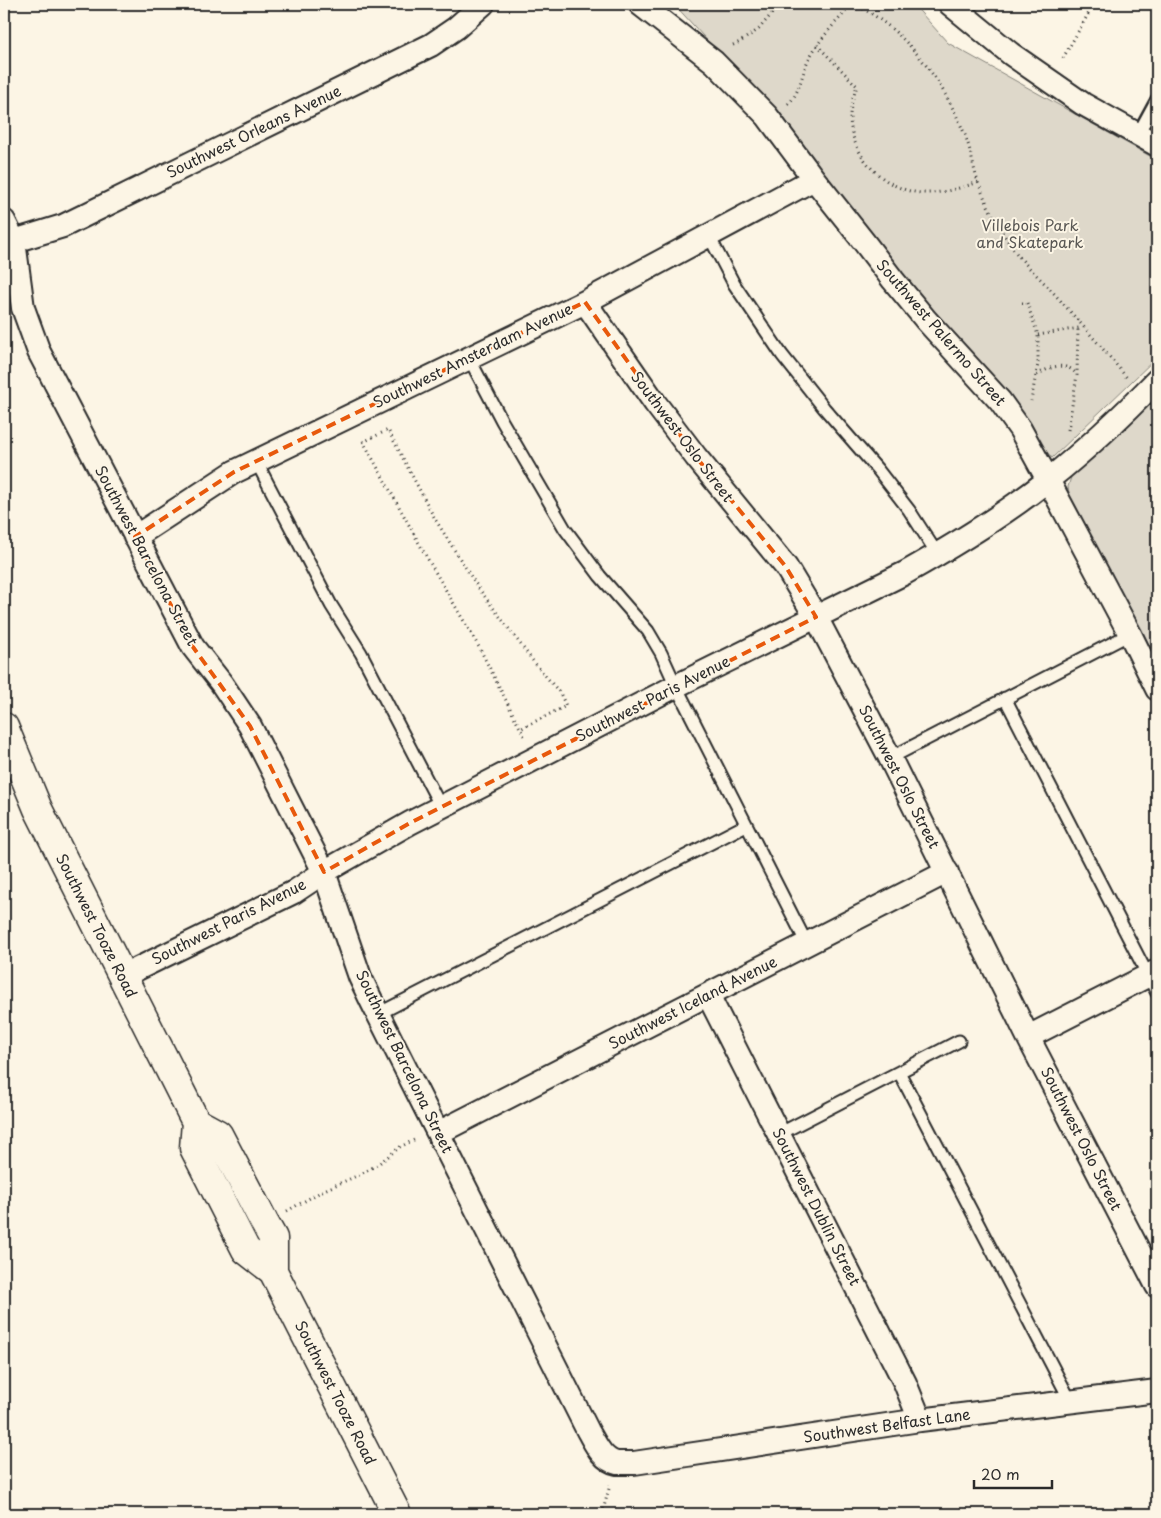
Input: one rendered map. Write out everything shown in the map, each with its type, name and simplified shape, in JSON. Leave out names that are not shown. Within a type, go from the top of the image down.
[{"type":"main road","name":"Southwest Tooze Road","points":[[4,727],[38,809],[121,977],[196,1122],[194,1148],[246,1250],[273,1271],[397,1514]]},
{"type":"main road","name":"Southwest Tooze Road","points":[[196,1122],[218,1134],[273,1238],[273,1271]]},
{"type":"street","name":"Southwest Orleans Avenue","points":[[9,231],[63,226],[431,45],[456,28],[483,4]]},
{"type":"street","name":"Southwest Palermo Street","points":[[640,4],[714,62],[767,116],[892,280],[1000,401],[1020,429],[1048,480],[1157,689]]},
{"type":"street","points":[[950,4],[1011,54],[1083,104],[1148,139]]},
{"type":"street","name":"Southwest Amsterdam Avenue","points":[[135,537],[234,472],[585,302],[814,180]]},
{"type":"street","name":"Southwest Barcelona Street","points":[[9,231],[23,308],[39,352],[193,647],[222,684],[250,726],[324,872],[360,976],[378,1014],[588,1431],[606,1458],[617,1462]]},
{"type":"street","name":"Southwest Oslo Street","points":[[585,302],[655,403],[696,457],[786,567],[816,617],[890,758],[1028,1037],[1156,1279]]},
{"type":"street","name":"Southwest Paris Avenue","points":[[121,977],[294,892],[324,872],[410,823],[676,686],[938,555],[976,532],[1048,480],[1116,422],[1150,388]]},
{"type":"street","name":"Southwest Iceland Avenue","points":[[438,1133],[947,872]]},
{"type":"street","points":[[1028,1037],[1154,980]]},
{"type":"street","name":"Southwest Dublin Street","points":[[708,995],[906,1382],[920,1420]]},
{"type":"street","name":"Southwest Belfast Lane","points":[[617,1462],[634,1463],[920,1420],[1157,1391]]},
{"type":"lane","points":[[1148,139],[1157,99]]},
{"type":"lane","points":[[709,236],[734,284],[782,355],[824,408],[878,470],[909,510],[938,555]]},
{"type":"lane","points":[[469,358],[502,421],[565,529],[600,576],[648,631],[807,944]]},
{"type":"lane","points":[[256,461],[331,605],[361,653],[441,807]]},
{"type":"lane","points":[[890,758],[1130,634]]},
{"type":"lane","points":[[1005,698],[1154,980]]},
{"type":"lane","points":[[378,1014],[746,825]]},
{"type":"lane","points":[[779,1134],[959,1040]]},
{"type":"lane","points":[[899,1072],[1071,1402]]},
{"type":"path","points":[[734,45],[759,29],[780,4]]},
{"type":"path","points":[[771,121],[796,97],[810,56],[827,32],[854,4],[882,22],[904,40],[925,62],[946,94],[965,136],[984,197],[1014,251],[1082,325],[1150,388]]},
{"type":"path","points":[[1063,58],[1094,4]]},
{"type":"path","points":[[818,45],[857,86],[850,116],[852,131],[861,155],[883,179],[901,188],[922,193],[945,192],[978,182]]},
{"type":"path","points":[[1022,303],[1027,303],[1038,334],[1038,364],[1031,406]]},
{"type":"path","points":[[1038,334],[1078,329],[1082,325]]},
{"type":"path","points":[[1067,436],[1077,375],[1078,329]]},
{"type":"path","points":[[1036,376],[1046,369],[1058,366],[1067,366],[1073,369],[1077,375]]},
{"type":"path","points":[[349,416],[426,556],[479,647],[535,759]]},
{"type":"path","points":[[363,442],[388,430],[435,519],[477,586],[533,661],[560,693],[566,706],[520,729]]},
{"type":"path","points":[[264,1222],[301,1204],[324,1190],[360,1175],[377,1165],[400,1147],[419,1137],[438,1133]]},
{"type":"highlighted area","points":[[585,302],[696,457],[786,567],[816,617],[410,823],[324,872],[250,726],[193,647],[135,537],[234,472]]},
{"type":"green space","name":"Villebois Park and Skatepark","points":[[674,4],[913,4],[948,43],[1157,160],[1157,357],[1052,458],[903,282],[773,113]]},
{"type":"green space","points":[[1157,396],[1157,667],[1070,499],[1068,487],[1071,477]]}]
